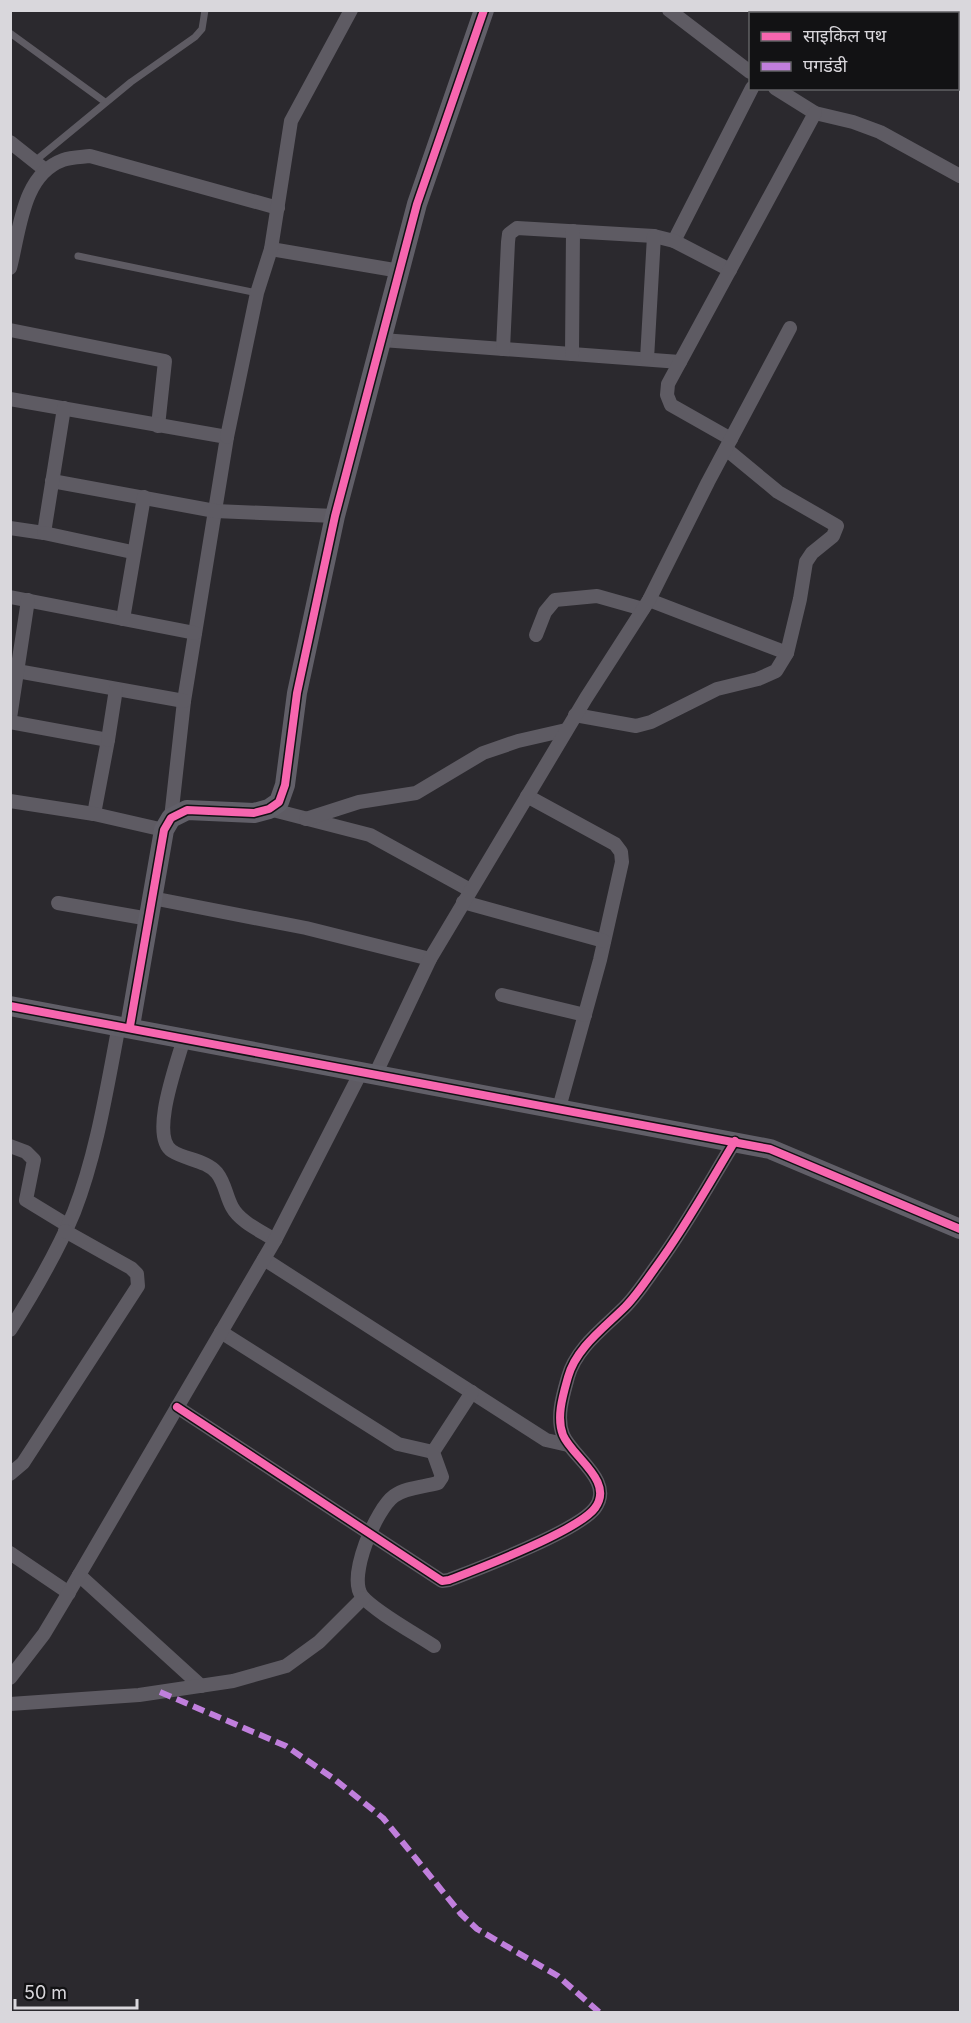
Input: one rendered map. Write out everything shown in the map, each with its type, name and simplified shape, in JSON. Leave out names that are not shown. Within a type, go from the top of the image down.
[{"type":"street","points":[[10,1330],[48,1266],[74,1212],[125,1026],[167,824],[184,701],[227,437],[257,293],[271,249],[291,121],[351,10]]},
{"type":"street","points":[[10,801],[167,824],[187,810],[254,813],[269,809],[279,802],[285,785],[297,693],[335,516],[417,204],[484,10]]},
{"type":"street","points":[[669,10],[749,71]]},
{"type":"street","points":[[674,241],[751,90]]},
{"type":"street","points":[[778,90],[815,113],[853,122],[880,132],[960,176]]},
{"type":"street","points":[[575,715],[626,726],[651,722],[717,689],[767,676],[776,670],[787,652],[801,599],[806,562],[812,553],[833,536],[837,526],[778,492],[728,444],[671,405],[667,395],[668,384],[815,113]]},
{"type":"street","points":[[10,142],[40,165]]},
{"type":"street","points":[[40,165],[90,156],[278,208]]},
{"type":"street","points":[[10,268],[16,216],[40,165]]},
{"type":"street","points":[[502,349],[509,234],[517,228],[654,236],[674,241],[730,270]]},
{"type":"street","points":[[572,354],[573,231]]},
{"type":"street","points":[[647,359],[654,236]]},
{"type":"street","points":[[271,249],[400,271]]},
{"type":"street","points":[[13,1670],[44,1634],[69,1593],[275,1240],[430,959],[575,715],[646,604],[790,328]]},
{"type":"street","points":[[10,330],[165,361],[158,426]]},
{"type":"street","points":[[382,340],[680,362]]},
{"type":"street","points":[[10,399],[227,437]]},
{"type":"street","points":[[44,533],[64,408]]},
{"type":"street","points":[[52,482],[215,511],[335,516]]},
{"type":"street","points":[[123,619],[132,552],[144,497]]},
{"type":"street","points":[[10,528],[132,552]]},
{"type":"street","points":[[536,635],[545,612],[555,600],[597,596],[646,604],[787,652]]},
{"type":"street","points":[[10,597],[195,633]]},
{"type":"street","points":[[28,600],[10,720],[108,740]]},
{"type":"street","points":[[17,671],[184,701]]},
{"type":"street","points":[[94,814],[116,689]]},
{"type":"street","points":[[306,819],[359,802],[416,792],[483,753],[566,730]]},
{"type":"street","points":[[527,796],[615,844],[621,852],[621,862],[604,941],[559,1108]]},
{"type":"street","points":[[269,809],[384,842],[467,896],[604,941]]},
{"type":"street","points":[[152,898],[306,928],[430,959]]},
{"type":"street","points":[[58,903],[149,919]]},
{"type":"street","points":[[502,995],[585,1014]]},
{"type":"street","points":[[10,1006],[770,1149],[960,1229]]},
{"type":"street","points":[[184,1038],[164,1114],[164,1139],[169,1149],[176,1154],[212,1168],[219,1175],[232,1207],[238,1215],[275,1240]]},
{"type":"street","points":[[177,1407],[442,1581],[449,1581],[493,1563],[579,1523],[597,1506],[598,1483],[568,1445],[560,1419],[569,1375],[577,1356],[626,1306],[660,1262],[735,1141]]},
{"type":"street","points":[[10,1146],[26,1152],[34,1160],[26,1200],[131,1268],[137,1274],[138,1286],[23,1463],[10,1474]]},
{"type":"street","points":[[264,1259],[546,1440],[568,1445]]},
{"type":"street","points":[[221,1332],[398,1444],[433,1452]]},
{"type":"street","points":[[433,1452],[472,1392]]},
{"type":"street","points":[[433,1452],[442,1477],[438,1483],[395,1495],[379,1514],[370,1533],[357,1578],[363,1598],[434,1647]]},
{"type":"street","points":[[10,1552],[69,1593]]},
{"type":"street","points":[[79,1575],[201,1686]]},
{"type":"street","points":[[10,1704],[139,1695],[233,1681],[286,1666],[320,1642],[363,1598]]},
{"type":"lane","points":[[40,165],[105,102],[195,37],[202,29],[205,10]]},
{"type":"lane","points":[[10,33],[105,102]]},
{"type":"lane","points":[[78,256],[257,293]]},
{"type":"marked path","points":[[160,1692],[286,1746],[333,1778],[383,1818],[461,1914],[477,1929],[558,1976],[599,2012]]},
{"type":"cycle path","points":[[130,1026],[164,830],[171,818],[187,810],[254,813],[269,809],[279,802],[285,785],[297,693],[335,516],[417,204],[484,10]]},
{"type":"cycle path","points":[[10,1006],[770,1149],[960,1229]]},
{"type":"cycle path","points":[[177,1407],[442,1581],[550,1538],[585,1517],[595,1508],[600,1498],[600,1488],[596,1479],[568,1443],[561,1428],[561,1406],[572,1367],[584,1348],[642,1287],[698,1204],[735,1141]]}]
